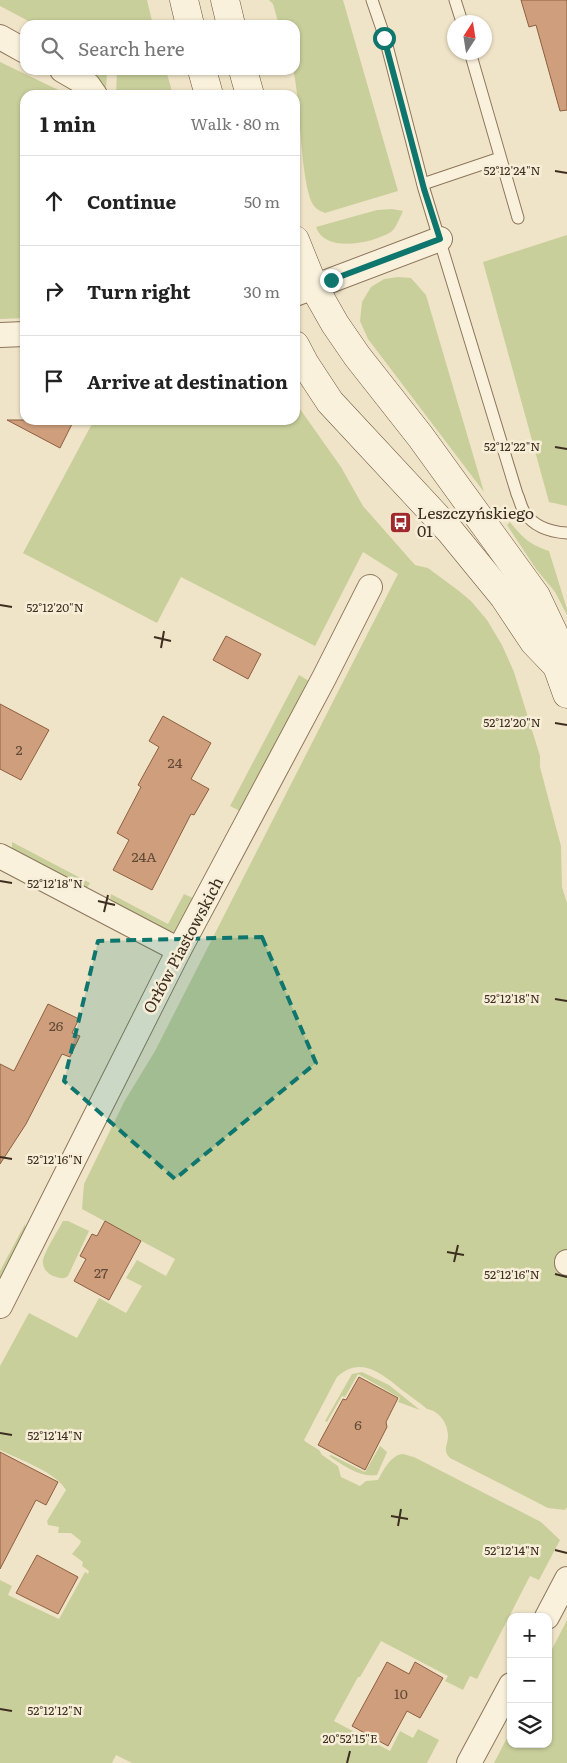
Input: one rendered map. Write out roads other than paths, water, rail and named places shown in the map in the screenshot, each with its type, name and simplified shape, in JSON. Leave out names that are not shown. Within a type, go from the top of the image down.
[{"type":"street","points":[[184,0],[189,20]]},
{"type":"street","points":[[225,0],[230,20]]},
{"type":"street","points":[[0,37],[20,47]]},
{"type":"street","points":[[71,75],[88,85],[92,90]]},
{"type":"street","points":[[203,75],[208,90]]},
{"type":"street","points":[[244,75],[249,90]]},
{"type":"street","points":[[305,291],[440,239]]},
{"type":"street","points":[[300,266],[305,291],[335,324],[357,356],[420,436],[526,580],[544,611],[554,634],[557,666],[567,694]]},
{"type":"street","points":[[0,335],[20,334]]},
{"type":"street","points":[[300,354],[330,402],[450,531],[504,597],[534,642],[557,666]]},
{"type":"street","name":"Orłów Piastowskich","points":[[0,1306],[179,950],[370,587]]},
{"type":"street","points":[[0,856],[179,950]]},
{"type":"street","points":[[549,1613],[567,1579]]},
{"type":"street","points":[[469,1763],[507,1692]]},
{"type":"lane","points":[[372,0],[423,184],[524,513],[544,529],[551,532],[567,533]]},
{"type":"lane","points":[[455,0],[460,15]]},
{"type":"lane","points":[[472,60],[518,218]]},
{"type":"lane","points":[[423,184],[500,158]]},
{"type":"place","name":"Leszczyńskiego 01","points":[[401,522]]}]
